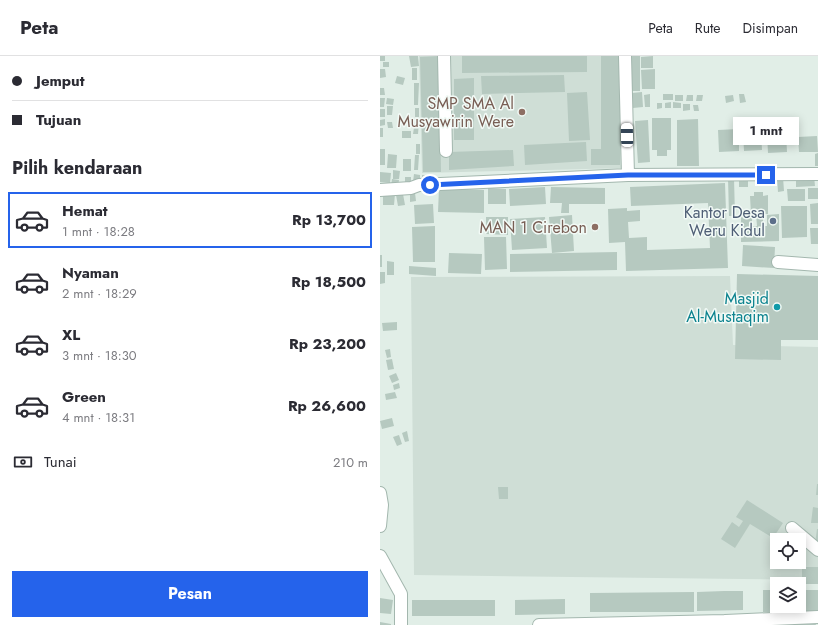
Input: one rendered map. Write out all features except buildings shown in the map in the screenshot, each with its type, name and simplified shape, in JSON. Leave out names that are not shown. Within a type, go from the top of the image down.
[{"type":"street","points":[[444,56],[446,151]]},
{"type":"street","points":[[625,56],[628,175]]},
{"type":"street","points":[[380,190],[400,189],[419,185],[628,175],[818,174]]},
{"type":"street","points":[[778,262],[818,265]]},
{"type":"street","points":[[380,493],[382,505],[380,526]]},
{"type":"street","points":[[792,528],[818,550]]},
{"type":"street","points":[[380,556],[384,574],[402,598],[401,625]]},
{"type":"street","points":[[539,625],[725,623],[818,616]]},
{"type":"shaded area","name":"SMP SMA Al Musyawirin Were","points":[[419,56],[623,56],[625,168],[422,173]]},
{"type":"shaded area","points":[[730,276],[733,345],[818,347],[818,580],[806,580],[806,577],[770,577],[770,579],[414,575],[411,277]]},
{"type":"place","name":"SMP SMA Al Musyawirin Were","points":[[522,112]]},
{"type":"place","name":"Kantor Desa Weru Kidul","points":[[773,221]]},
{"type":"place","name":"MAN 1 Cirebon","points":[[595,227]]},
{"type":"place","name":"Masjid Al-Mustaqim","points":[[777,307]]},
{"type":"route","points":[[430,185],[628,175],[766,175]]}]
